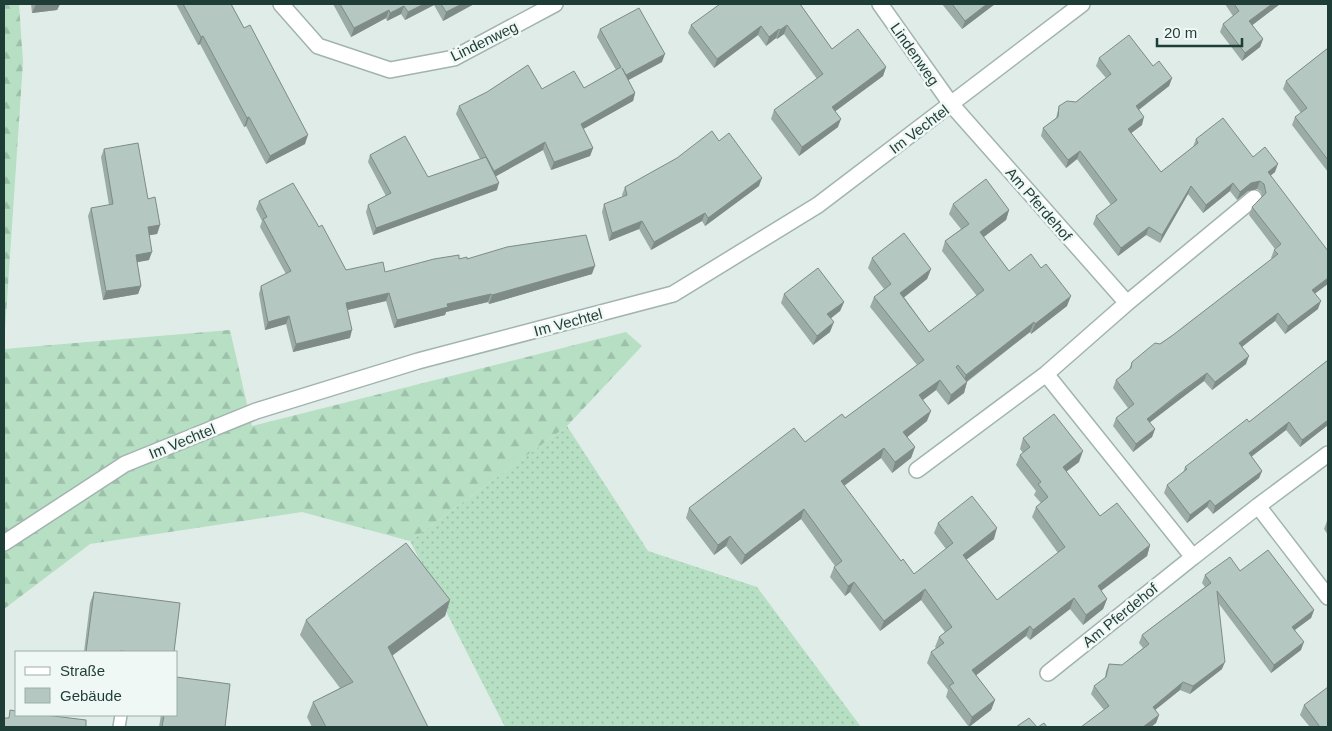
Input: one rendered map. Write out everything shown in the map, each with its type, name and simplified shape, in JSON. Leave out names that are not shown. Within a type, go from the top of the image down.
[{"type":"street","name":"Lindenweg","points":[[281,4],[318,46],[390,70],[454,58],[555,4]]},
{"type":"street","name":"Lindenweg","points":[[880,4],[951,104]]},
{"type":"street","name":"Im Vechtel","points":[[4,543],[125,464],[256,411],[418,361],[673,294],[818,205],[1082,4]]},
{"type":"street","name":"Am Pferdehof","points":[[951,104],[1127,303]]},
{"type":"street","points":[[917,470],[1046,374],[1127,303],[1254,198]]},
{"type":"street","points":[[1046,374],[1193,557]]},
{"type":"street","name":"Am Pferdehof","points":[[1048,673],[1258,506],[1328,454]]},
{"type":"street","points":[[1258,506],[1328,597]]},
{"type":"green space","points":[[4,4],[19,4],[23,62],[4,345]]},
{"type":"green space","points":[[230,330],[252,426],[626,332],[642,346],[567,426],[410,541],[302,512],[90,544],[4,609],[4,349]]},
{"type":"green space","points":[[567,426],[648,551],[757,587],[861,727],[505,727],[410,541]]},
{"type":"building","points":[[183,4],[231,4],[244,28],[250,25],[308,135],[270,156]]},
{"type":"building","points":[[340,4],[424,4],[408,12],[404,6],[390,13],[389,10],[354,28]]},
{"type":"building","points":[[441,4],[462,4],[446,12]]},
{"type":"building","points":[[720,4],[800,4],[832,49],[858,29],[886,67],[832,107],[841,119],[802,147],[774,110],[823,74],[787,25],[769,37],[761,26],[717,59],[691,25]]},
{"type":"building","points":[[952,4],[987,4],[965,21]]},
{"type":"building","points":[[1234,4],[1272,4],[1249,21],[1263,39],[1245,53],[1223,24],[1239,11]]},
{"type":"building","points":[[639,8],[665,54],[626,75],[622,68],[635,93],[581,124],[593,148],[554,162],[545,142],[494,171],[459,106],[487,92],[528,65],[542,89],[574,71],[584,88],[621,67],[600,29]]},
{"type":"building","points":[[1129,35],[1153,66],[1159,61],[1172,78],[1136,106],[1144,117],[1128,129],[1161,172],[1198,143],[1196,139],[1223,118],[1253,157],[1265,147],[1278,164],[1268,172],[1328,251],[1328,278],[1312,290],[1321,301],[1288,326],[1278,313],[1239,343],[1249,356],[1215,382],[1207,373],[1177,395],[1147,419],[1155,429],[1136,444],[1116,418],[1134,404],[1116,380],[1131,368],[1132,362],[1155,343],[1160,344],[1173,335],[1278,254],[1274,250],[1281,244],[1252,207],[1266,193],[1264,184],[1260,181],[1251,183],[1240,192],[1233,183],[1206,205],[1191,186],[1162,235],[1149,227],[1121,248],[1096,216],[1117,200],[1080,151],[1068,160],[1043,128],[1058,117],[1059,106],[1067,101],[1076,102],[1111,74],[1099,58]]},
{"type":"building","points":[[1328,48],[1328,160],[1295,117],[1307,108],[1286,81]]},
{"type":"building","points":[[712,131],[719,141],[729,133],[762,178],[708,218],[705,213],[654,242],[642,221],[612,233],[604,204],[627,195],[625,187],[677,158]]},
{"type":"building","points":[[405,136],[428,177],[486,157],[499,183],[376,228],[368,205],[391,193],[370,155]]},
{"type":"building","points":[[138,143],[148,199],[155,197],[160,225],[148,227],[152,252],[136,255],[141,286],[106,291],[91,208],[113,204],[104,149]]},
{"type":"building","points":[[986,179],[1009,210],[980,232],[1009,271],[1031,254],[1041,268],[1046,264],[1071,296],[966,375],[958,365],[956,367],[967,382],[951,395],[940,380],[919,395],[931,411],[903,432],[915,447],[895,462],[884,448],[841,481],[901,561],[903,559],[914,574],[953,543],[938,523],[972,496],[997,528],[963,555],[997,600],[1065,547],[1036,507],[1048,497],[1038,484],[1041,482],[1020,455],[1030,447],[1023,438],[1054,414],[1083,451],[1063,467],[1100,516],[1117,503],[1150,545],[1098,586],[1107,599],[1086,615],[1074,598],[1033,630],[1030,626],[972,670],[995,700],[972,717],[949,686],[954,683],[931,652],[944,643],[939,637],[952,627],[925,589],[884,621],[854,582],[848,586],[834,567],[842,561],[804,509],[745,555],[730,536],[718,545],[689,508],[794,428],[805,442],[842,414],[845,418],[924,360],[874,297],[891,284],[872,258],[904,233],[931,269],[900,293],[929,332],[984,290],[945,241],[969,224],[953,204]]},
{"type":"building","points":[[293,183],[319,227],[322,225],[346,270],[383,262],[385,272],[434,259],[459,255],[459,259],[467,257],[467,259],[507,247],[586,235],[595,266],[492,295],[447,304],[448,307],[397,320],[389,293],[346,303],[352,330],[296,344],[289,316],[268,322],[261,286],[291,271],[263,219],[267,217],[259,201]]},
{"type":"building","points":[[818,268],[844,302],[827,314],[834,322],[817,336],[784,294]]},
{"type":"building","points":[[1328,360],[1328,420],[1302,440],[1289,422],[1249,453],[1262,471],[1215,506],[1210,500],[1190,515],[1167,485],[1187,469],[1185,467],[1247,419],[1249,422]]},
{"type":"building","points":[[406,543],[450,600],[388,647],[428,727],[326,727],[313,702],[353,682],[306,620]]},
{"type":"building","points":[[1268,550],[1314,610],[1292,627],[1304,642],[1274,665],[1217,591],[1225,662],[1193,686],[1183,682],[1153,707],[1159,715],[1143,727],[1081,727],[1109,706],[1094,686],[1106,677],[1109,664],[1122,665],[1149,644],[1142,635],[1211,583],[1205,575],[1230,557],[1240,571]]},
{"type":"building","points":[[94,592],[180,603],[174,651],[86,651]]},
{"type":"building","points":[[178,677],[230,684],[225,727],[162,727],[164,716],[178,716]]},
{"type":"building","points":[[1328,687],[1328,727],[1320,727],[1304,705]]},
{"type":"building","points":[[10,710],[15,711],[15,716],[53,716],[86,720],[86,727],[4,727],[4,718],[9,718]]},
{"type":"building","points":[[1029,718],[1037,727],[1016,727]]},
{"type":"building","points":[[1044,723],[1047,727],[1038,727]]}]
